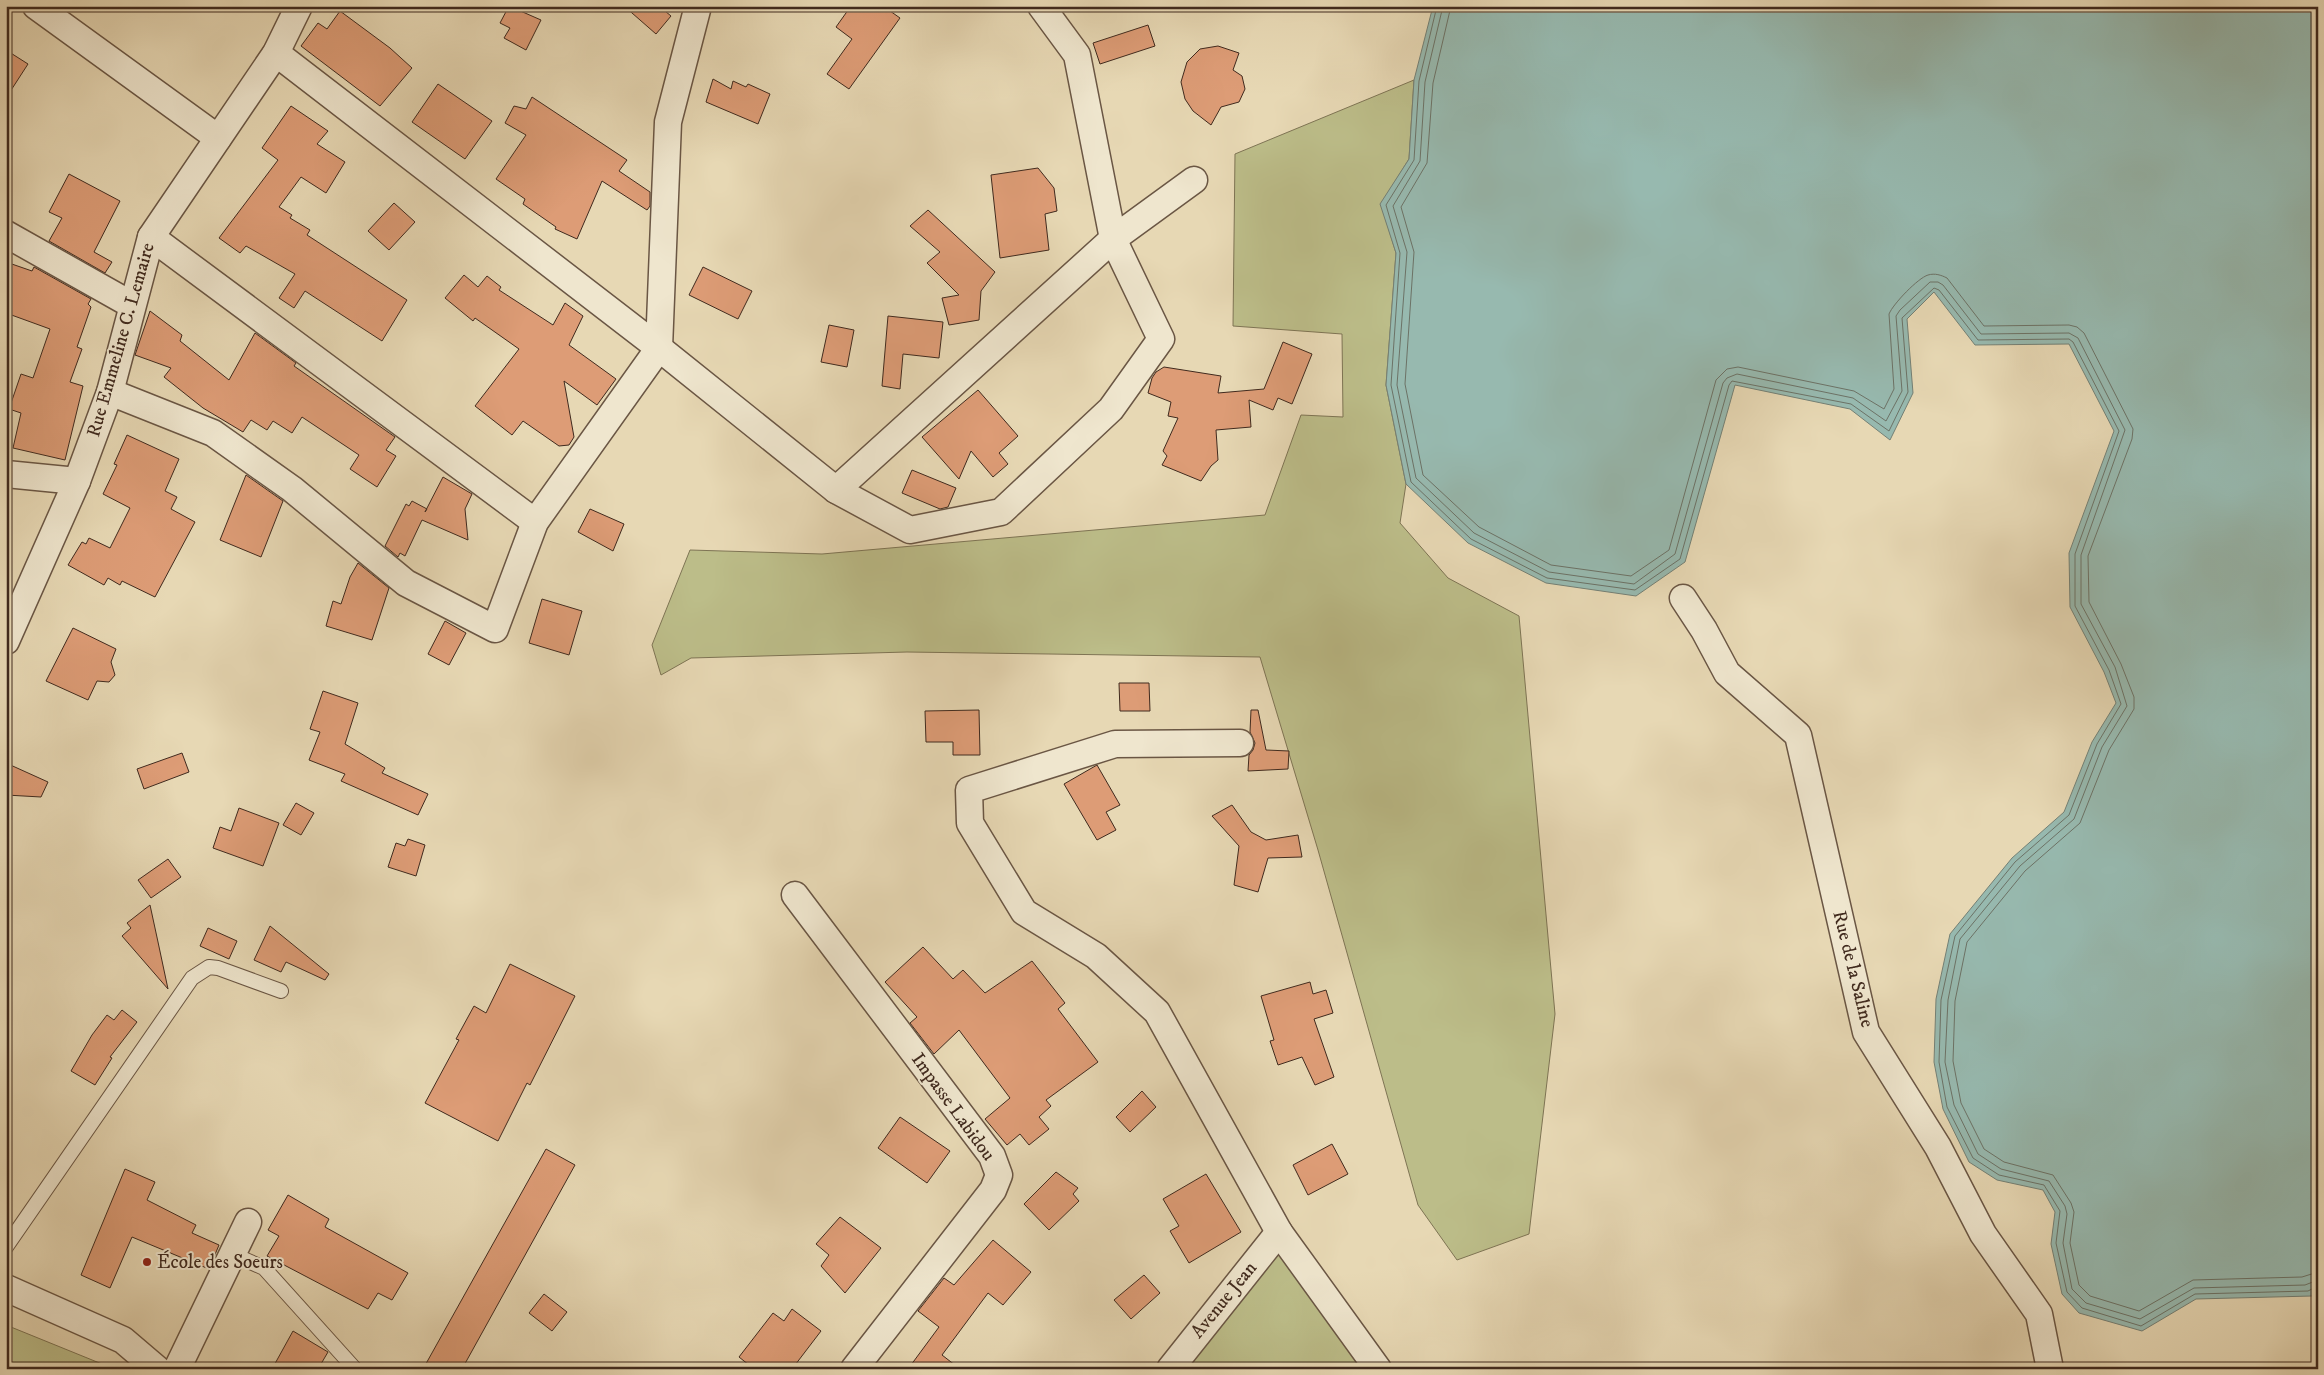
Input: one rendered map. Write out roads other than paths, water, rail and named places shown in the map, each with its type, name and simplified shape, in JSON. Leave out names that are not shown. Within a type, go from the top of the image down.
[{"type":"street","points":[[36,6],[218,138]]},
{"type":"street","name":"Rue Emmeline C. Lemaire","points":[[6,641],[77,482],[110,392],[151,237],[276,53],[299,6]]},
{"type":"street","points":[[110,392],[213,433],[292,489],[406,583],[495,629],[535,522],[659,348],[668,122],[698,6]]},
{"type":"street","points":[[276,53],[659,348],[836,490],[910,530],[1002,512],[1111,409],[1161,339],[1113,238],[1077,55],[1041,6]]},
{"type":"street","points":[[836,490],[1113,238],[1194,180]]},
{"type":"street","points":[[6,234],[132,305]]},
{"type":"street","points":[[151,237],[535,522]]},
{"type":"street","points":[[6,474],[77,482]]},
{"type":"street","name":"Rue de la Saline","points":[[1683,598],[1704,630],[1727,673],[1798,735],[1866,1032],[1938,1147],[1983,1234],[2039,1314],[2050,1369]]},
{"type":"street","points":[[1240,743],[1115,744],[969,790],[970,823],[1024,912],[1096,956],[1157,1012],[1279,1232],[1378,1369]]},
{"type":"street","name":"Impasse Labidou","points":[[795,895],[992,1156],[998,1175],[993,1190],[854,1369]]},
{"type":"street","points":[[178,1369],[248,1222]]},
{"type":"street","name":"Avenue Jean","points":[[1170,1369],[1279,1232]]},
{"type":"street","points":[[6,1288],[123,1340],[157,1369]]},
{"type":"lane","points":[[6,1247],[192,978],[209,967],[218,968],[281,990]]},
{"type":"lane","points":[[232,1254],[264,1268],[355,1369]]},
{"type":"water","points":[[1433,6],[2318,6],[2318,1289],[2312,1296],[2196,1299],[2142,1331],[2079,1313],[2062,1294],[2051,1244],[2055,1212],[2043,1190],[1997,1180],[1969,1162],[1943,1109],[1934,1062],[1936,999],[1950,934],[2012,858],[2064,812],[2092,742],[2116,703],[2104,672],[2070,607],[2069,553],[2114,431],[2069,344],[1975,345],[1934,292],[1907,319],[1913,393],[1890,440],[1850,409],[1735,385],[1685,562],[1636,596],[1546,583],[1468,543],[1406,484],[1386,385],[1396,253],[1380,204],[1409,159],[1414,80]]},
{"type":"place","name":"École des Soeurs","points":[[147,1262]]}]
